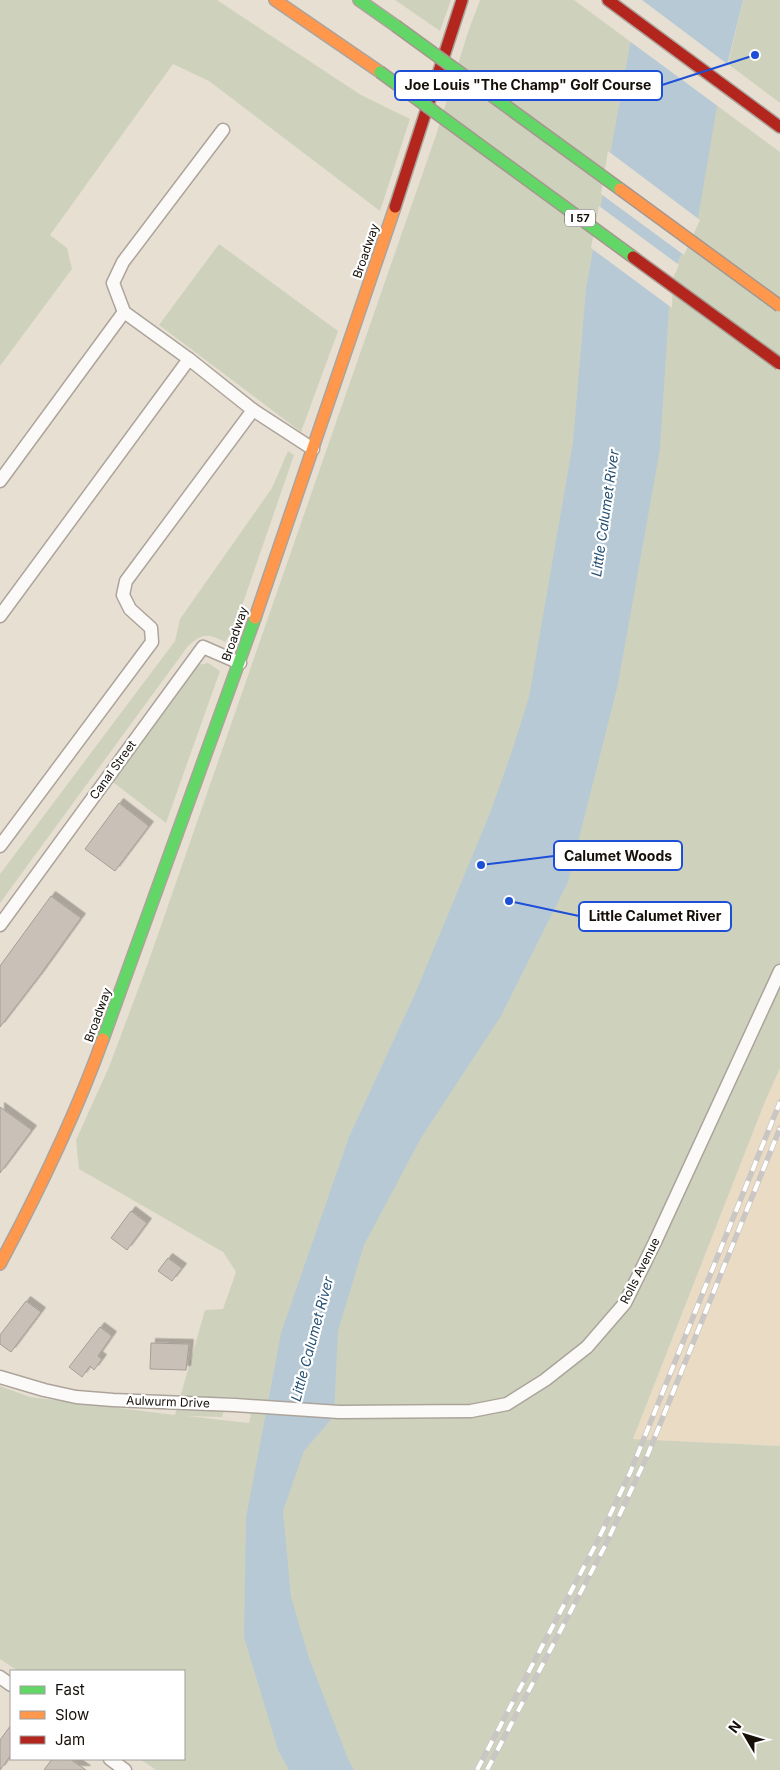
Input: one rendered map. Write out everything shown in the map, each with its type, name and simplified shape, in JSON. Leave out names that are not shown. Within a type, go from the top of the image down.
[{"type":"main road","name":"I 57","points":[[275,0],[380,72],[780,364]]},
{"type":"main road","points":[[359,0],[780,306]]},
{"type":"main road","name":"Broadway","points":[[0,1264],[30,1208],[86,1086],[240,663],[420,136],[462,0]]},
{"type":"main road","points":[[608,0],[780,127]]},
{"type":"street","points":[[224,130],[123,262],[113,283],[124,312],[189,359],[253,410],[313,449]]},
{"type":"street","points":[[0,481],[124,312]]},
{"type":"street","points":[[0,616],[189,359]]},
{"type":"street","points":[[0,846],[152,642],[150,628],[130,608],[122,595],[126,581],[253,410]]},
{"type":"street","name":"Canal Street","points":[[0,925],[203,647],[240,663]]},
{"type":"street","name":"Rolls Avenue","points":[[339,1412],[471,1411],[507,1404],[545,1380],[587,1347],[625,1303],[660,1234],[780,972]]},
{"type":"street","name":"Aulwurm Drive","points":[[0,1378],[76,1397],[339,1412]]},
{"type":"street","points":[[111,1760],[125,1770]]},
{"type":"shaded area","points":[[780,1068],[780,1446],[633,1439],[764,1104]]},
{"type":"green space","points":[[0,0],[217,0],[361,95],[410,119],[380,211],[209,81],[173,64],[50,235],[67,248],[72,269],[0,366]]},
{"type":"green space","points":[[395,0],[451,0],[440,31]]},
{"type":"green space","points":[[480,0],[574,0],[780,152],[780,1068],[764,1104],[633,1439],[780,1446],[780,1770],[156,1770],[141,1760],[185,1760],[185,1670],[16,1670],[0,1659],[0,1386],[30,1397],[175,1415],[205,1310],[223,1309],[236,1272],[223,1252],[79,1169],[76,1140],[109,1067],[148,963],[436,135]],"holes":[[[228,1397],[254,1399],[249,1423],[187,1416],[222,1417]]]},
{"type":"green space","points":[[743,0],[780,0],[780,103],[728,64]]},
{"type":"green space","points":[[219,244],[338,331],[301,432],[159,325]]},
{"type":"green space","points":[[288,451],[294,455],[234,629],[225,642],[214,637],[205,636],[188,646],[0,903],[0,874],[175,641],[180,619],[272,488]]},
{"type":"green space","points":[[208,663],[220,671],[166,823],[113,782],[198,665]]},
{"type":"water","points":[[638,0],[743,0],[717,106],[698,218],[671,277],[660,449],[618,684],[568,882],[501,1016],[421,1138],[364,1245],[338,1331],[334,1416],[304,1451],[283,1511],[291,1597],[309,1658],[354,1770],[289,1770],[278,1750],[244,1637],[246,1518],[281,1333],[349,1137],[415,994],[490,813],[529,697],[573,442],[586,289]]},
{"type":"pier","points":[[635,0],[642,0],[730,66],[719,107],[628,40]]},
{"type":"pier","points":[[608,151],[700,220],[684,255],[601,194]]},
{"type":"pier","points":[[599,206],[679,265],[673,278],[672,308],[591,248]]},
{"type":"building","points":[[119,803],[149,826],[115,871],[85,849]]},
{"type":"building","points":[[51,896],[81,918],[0,1027],[0,966]]},
{"type":"building","points":[[0,1107],[32,1130],[0,1173]]},
{"type":"building","points":[[131,1211],[147,1223],[127,1250],[111,1238]]},
{"type":"building","points":[[168,1258],[182,1268],[172,1281],[158,1271]]},
{"type":"building","points":[[26,1301],[41,1312],[11,1352],[0,1344],[0,1335]]},
{"type":"building","points":[[100,1327],[112,1336],[98,1356],[102,1359],[94,1370],[90,1366],[82,1377],[69,1367]]},
{"type":"building","points":[[151,1343],[189,1344],[186,1370],[150,1369]]},
{"type":"building","points":[[10,1726],[10,1756],[0,1770],[0,1740]]},
{"type":"building","points":[[51,1760],[71,1760],[86,1770],[44,1770]]},
{"type":"railway","points":[[477,1770],[597,1542],[630,1473],[780,1102]]},
{"type":"railway","points":[[487,1770],[605,1546],[648,1454],[780,1128]]},
{"type":"traffic: fast","points":[[359,0],[396,26]]},
{"type":"traffic: fast","points":[[396,26],[620,189]]},
{"type":"traffic: fast","points":[[380,72],[633,257]]},
{"type":"traffic: fast","points":[[103,1039],[255,618]]},
{"type":"traffic: slow","points":[[275,0],[380,72]]},
{"type":"traffic: slow","points":[[620,189],[780,306]]},
{"type":"traffic: slow","points":[[255,618],[395,207]]},
{"type":"traffic: slow","points":[[0,1264],[56,1153],[81,1097],[103,1039]]},
{"type":"traffic: jam","points":[[395,207],[462,0]]},
{"type":"traffic: jam","points":[[608,0],[780,127]]},
{"type":"traffic: jam","points":[[633,257],[780,364]]},
{"type":"place","name":"Joe Louis \"The Champ\" Golf Course","points":[[755,55]]},
{"type":"place","name":"Calumet Woods","points":[[481,865]]},
{"type":"place","name":"Little Calumet River","points":[[509,901]]}]
